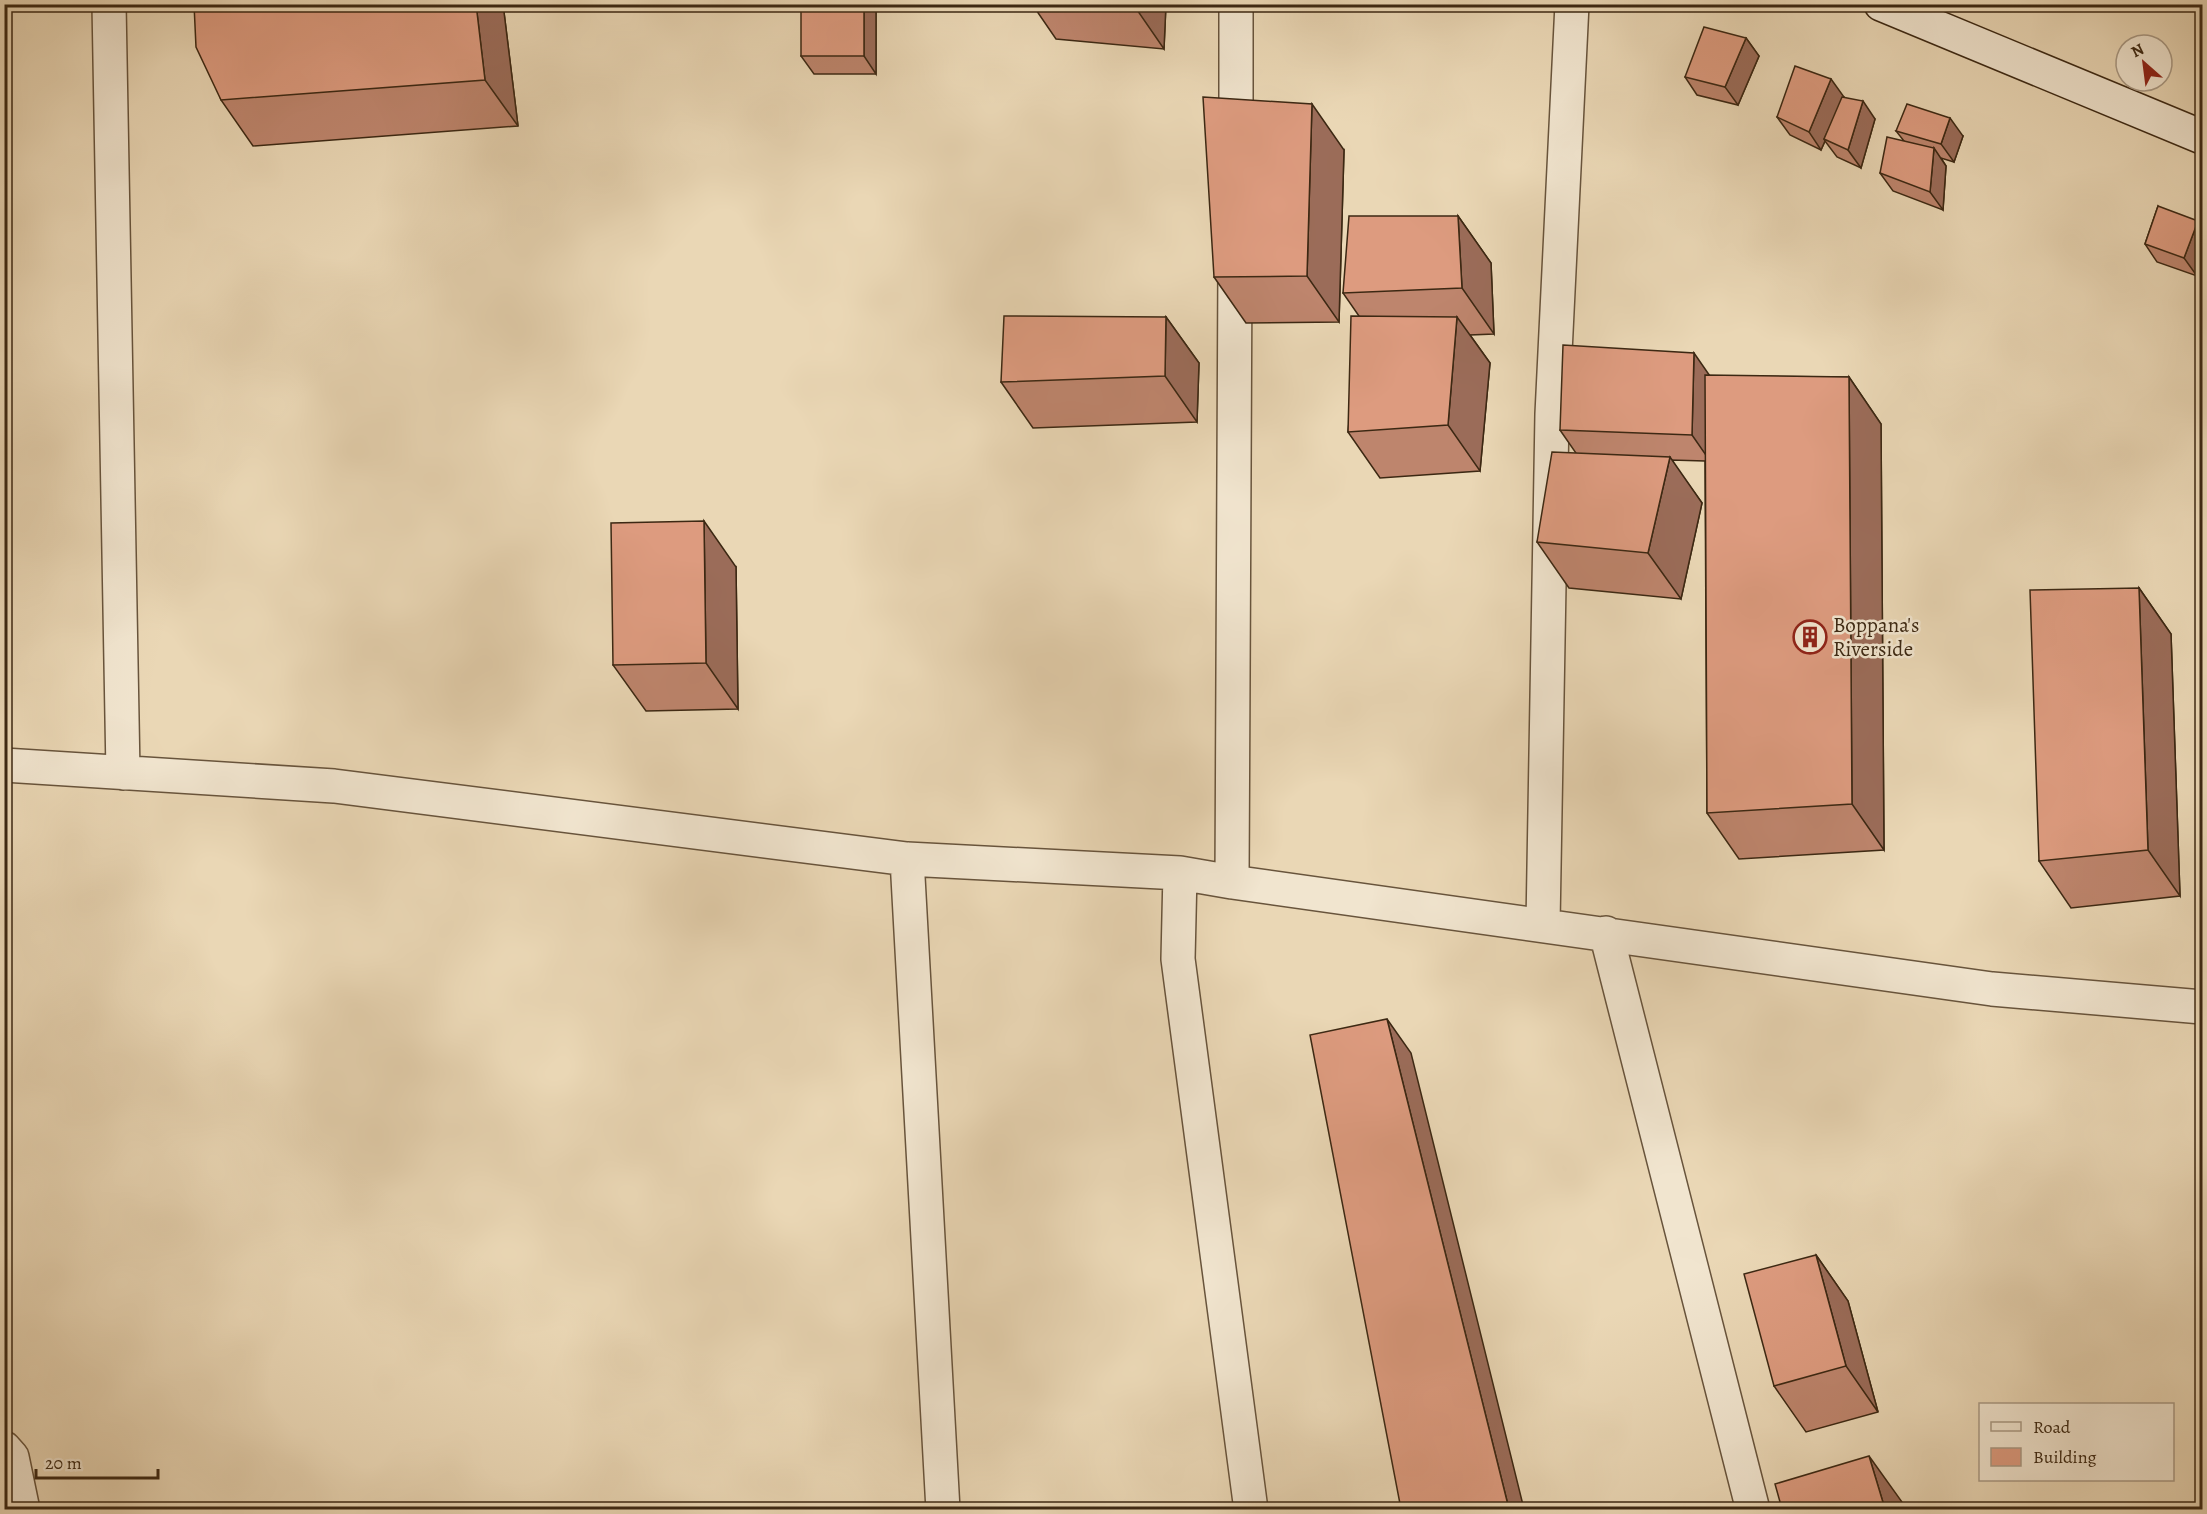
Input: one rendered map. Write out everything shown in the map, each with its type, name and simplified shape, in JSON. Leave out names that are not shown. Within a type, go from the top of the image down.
[{"type":"street","points":[[109,4],[123,773]]},
{"type":"street","points":[[1236,4],[1236,167]]},
{"type":"street","points":[[1543,924],[1552,414],[1572,4]]},
{"type":"street","points":[[1881,4],[2202,137]]},
{"type":"street","points":[[1232,882],[1235,238]]},
{"type":"street","points":[[4,765],[334,786],[907,859],[1180,873],[1992,989],[2202,1008]]},
{"type":"street","points":[[907,859],[943,1509]]},
{"type":"street","points":[[1180,873],[1178,959],[1251,1509]]},
{"type":"street","points":[[1606,933],[1753,1509]]},
{"type":"street","points":[[4,1448],[12,1457],[23,1509]]},
{"type":"building","points":[[194,4],[476,4],[485,80],[221,100],[196,47]]},
{"type":"building","points":[[801,4],[864,4],[864,56],[801,56]]},
{"type":"building","points":[[1704,27],[1746,38],[1725,87],[1685,77]]},
{"type":"building","points":[[1795,66],[1831,79],[1809,132],[1777,117]]},
{"type":"building","points":[[1203,97],[1312,104],[1307,276],[1214,277]]},
{"type":"building","points":[[1842,97],[1863,101],[1848,150],[1824,139]]},
{"type":"building","points":[[1907,104],[1950,118],[1941,144],[1896,131]]},
{"type":"building","points":[[1887,137],[1934,148],[1930,192],[1880,173]]},
{"type":"building","points":[[2158,206],[2198,221],[2184,258],[2145,244]]},
{"type":"building","points":[[1349,216],[1458,216],[1462,288],[1343,293]]},
{"type":"building","points":[[1004,316],[1166,317],[1165,376],[1001,382]]},
{"type":"building","points":[[1351,316],[1457,317],[1448,425],[1348,432]]},
{"type":"building","points":[[1563,345],[1694,353],[1692,435],[1560,430]]},
{"type":"building","name":"Boppana's Riverside","points":[[1705,375],[1849,377],[1852,804],[1707,813]]},
{"type":"building","points":[[2198,422],[2202,422],[2202,678]]},
{"type":"building","points":[[1552,452],[1670,457],[1648,553],[1537,542]]},
{"type":"building","points":[[704,521],[706,663],[613,665],[611,523]]},
{"type":"building","points":[[2139,588],[2148,850],[2039,861],[2030,590]]},
{"type":"building","points":[[1387,1019],[1509,1509],[1401,1509],[1310,1035]]},
{"type":"building","points":[[1816,1255],[1846,1366],[1774,1386],[1744,1274]]},
{"type":"building","points":[[1869,1456],[1885,1509],[1782,1509],[1775,1484]]},
{"type":"place","name":"Boppana's Riverside","points":[[1810,637]]}]
